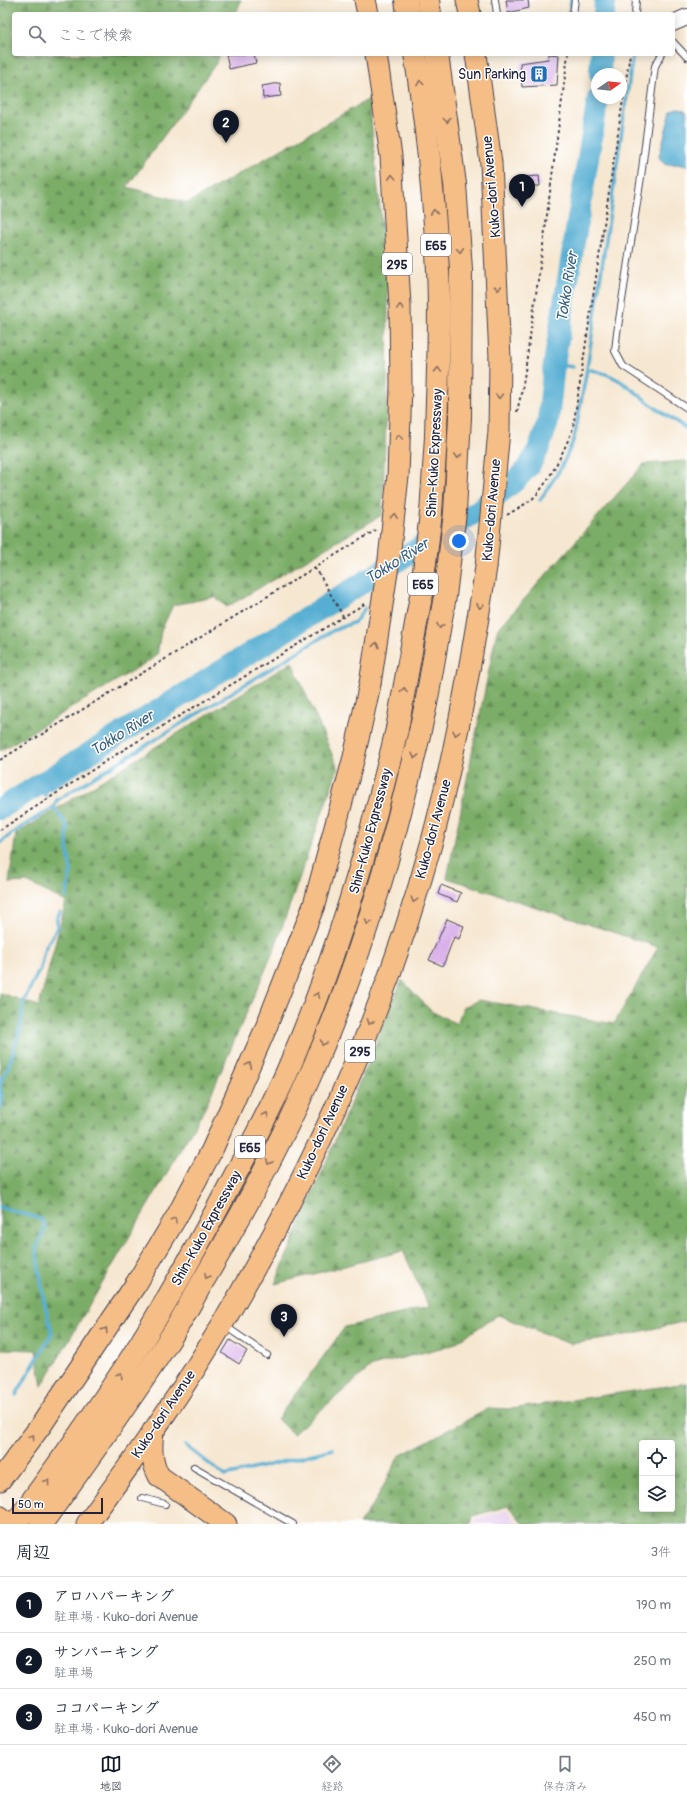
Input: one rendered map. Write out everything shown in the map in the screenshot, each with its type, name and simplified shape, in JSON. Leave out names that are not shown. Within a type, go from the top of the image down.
[{"type":"highway","points":[[365,0],[368,12]]},
{"type":"highway","points":[[406,0],[408,12]]},
{"type":"highway","points":[[428,0],[430,12]]},
{"type":"highway","points":[[467,0],[470,12]]},
{"type":"highway","name":"295","points":[[0,1480],[42,1424],[136,1284],[176,1216],[212,1150],[265,1030],[314,905],[354,757],[370,684],[389,559],[398,476],[401,385],[400,305],[391,156],[376,56]]},
{"type":"highway","name":"Shin-Kuko Expressway","points":[[15,1524],[68,1452],[133,1355],[204,1235],[290,1066],[328,969],[358,879],[380,801],[397,729],[422,588],[431,513],[436,437],[438,272],[432,186],[415,56]]},
{"type":"highway","name":"Shin-Kuko Expressway","points":[[40,1524],[100,1442],[168,1341],[225,1244],[266,1170],[310,1075],[350,977],[381,886],[407,792],[426,704],[445,596],[455,512],[460,417],[461,269],[456,184],[443,86],[437,56]]},
{"type":"highway","name":"Kuko-dori Avenue","points":[[87,1524],[153,1431],[222,1324],[263,1251],[305,1171],[359,1052],[405,930],[432,840],[470,669],[486,567],[499,431],[500,358],[491,163],[476,56]]},
{"type":"highway","points":[[153,1431],[152,1452],[158,1476],[226,1524]]},
{"type":"highway","points":[[114,1486],[140,1476],[158,1476]]},
{"type":"main road","points":[[0,1516],[9,1524]]},
{"type":"street","points":[[675,22],[687,17]]},
{"type":"lane","points":[[495,0],[498,12]]},
{"type":"lane","points":[[573,12],[575,0]]},
{"type":"lane","points":[[635,12],[636,0]]},
{"type":"lane","points":[[675,44],[687,57]]},
{"type":"lane","points":[[661,56],[655,66],[641,177],[615,351],[623,366],[687,408]]},
{"type":"lane","points":[[222,1324],[267,1354]]},
{"type":"lane","points":[[194,1467],[293,1524]]},
{"type":"lane","points":[[142,1498],[165,1504]]},
{"type":"path","points":[[0,760],[314,568],[343,613],[343,617]]},
{"type":"shaded area","points":[[507,1510],[519,1524],[474,1524],[476,1518]]},
{"type":"green space","points":[[0,0],[241,0],[237,12],[12,12],[12,56],[219,56],[217,62],[127,187],[188,203],[369,99],[388,290],[387,398],[382,515],[227,607],[215,597],[173,605],[161,631],[157,656],[0,751]]},
{"type":"green space","points":[[687,461],[687,1321],[612,1338],[570,1344],[498,1315],[452,1345],[372,1366],[293,1434],[277,1419],[345,1327],[429,1307],[403,1251],[275,1284],[402,980],[431,1011],[457,1024],[463,1007],[479,1000],[614,1024],[658,947],[447,878],[497,630],[644,464]]},
{"type":"green space","points":[[292,662],[338,768],[274,950],[205,1108],[42,1386],[36,1350],[0,1349],[0,993],[39,1006],[66,902],[27,882],[9,883],[16,834]]},
{"type":"green space","points":[[687,1383],[687,1524],[524,1524],[508,1506],[473,1516],[471,1524],[359,1524],[376,1500],[399,1456],[490,1408],[511,1409]]},
{"type":"water","points":[[679,108],[685,110],[687,113],[687,166],[677,164],[666,165],[661,161],[659,156],[671,111]]},
{"type":"building","points":[[506,0],[528,0],[529,8],[508,12]]},
{"type":"building","points":[[226,56],[254,56],[256,63],[229,69]]},
{"type":"building","name":"Sun Parking","points":[[549,56],[559,56],[557,85],[522,87],[520,63],[548,59]]},
{"type":"building","points":[[280,83],[281,96],[263,98],[262,86]]},
{"type":"building","points":[[539,176],[540,186],[526,186],[525,177]]},
{"type":"building","points":[[441,885],[461,893],[457,902],[438,894]]},
{"type":"building","points":[[447,919],[464,926],[459,939],[454,937],[443,966],[429,960]]},
{"type":"building","points":[[230,1340],[247,1351],[239,1364],[222,1353]]},
{"type":"waterway","points":[[569,12],[571,0]]},
{"type":"waterway","name":"Tokko River","points":[[604,12],[605,0]]},
{"type":"waterway","name":"Tokko River","points":[[600,68],[601,56]]},
{"type":"waterway","points":[[540,500],[561,468],[574,439],[587,369],[633,56]]},
{"type":"waterway","name":"Tokko River","points":[[0,809],[476,512],[515,481],[529,466],[538,450],[548,422],[554,364],[597,104]]},
{"type":"waterway","points":[[554,364],[573,367]]},
{"type":"waterway","points":[[591,370],[610,375],[617,379],[687,429]]},
{"type":"waterway","points":[[0,843],[15,831],[54,807],[57,800],[332,631],[355,622],[365,608]]},
{"type":"waterway","points":[[39,785],[46,796]]},
{"type":"waterway","points":[[54,807],[67,826],[67,846],[71,871],[66,897]]},
{"type":"waterway","points":[[0,1108],[2,1103],[0,1084],[9,1065],[21,1025],[23,1002],[40,969],[44,950],[57,928],[57,918],[60,912]]},
{"type":"waterway","points":[[0,1207],[41,1219],[45,1227],[36,1248],[44,1301],[52,1333],[16,1395]]},
{"type":"waterway","points":[[185,1445],[225,1476],[333,1449]]},
{"type":"place","name":"Sun Parking","points":[[539,74]]},
{"type":"place","name":"サンパーキング","points":[[226,143]]},
{"type":"place","name":"アロハパーキング","points":[[522,207]]},
{"type":"place","name":"ココパーキング","points":[[284,1337]]}]
